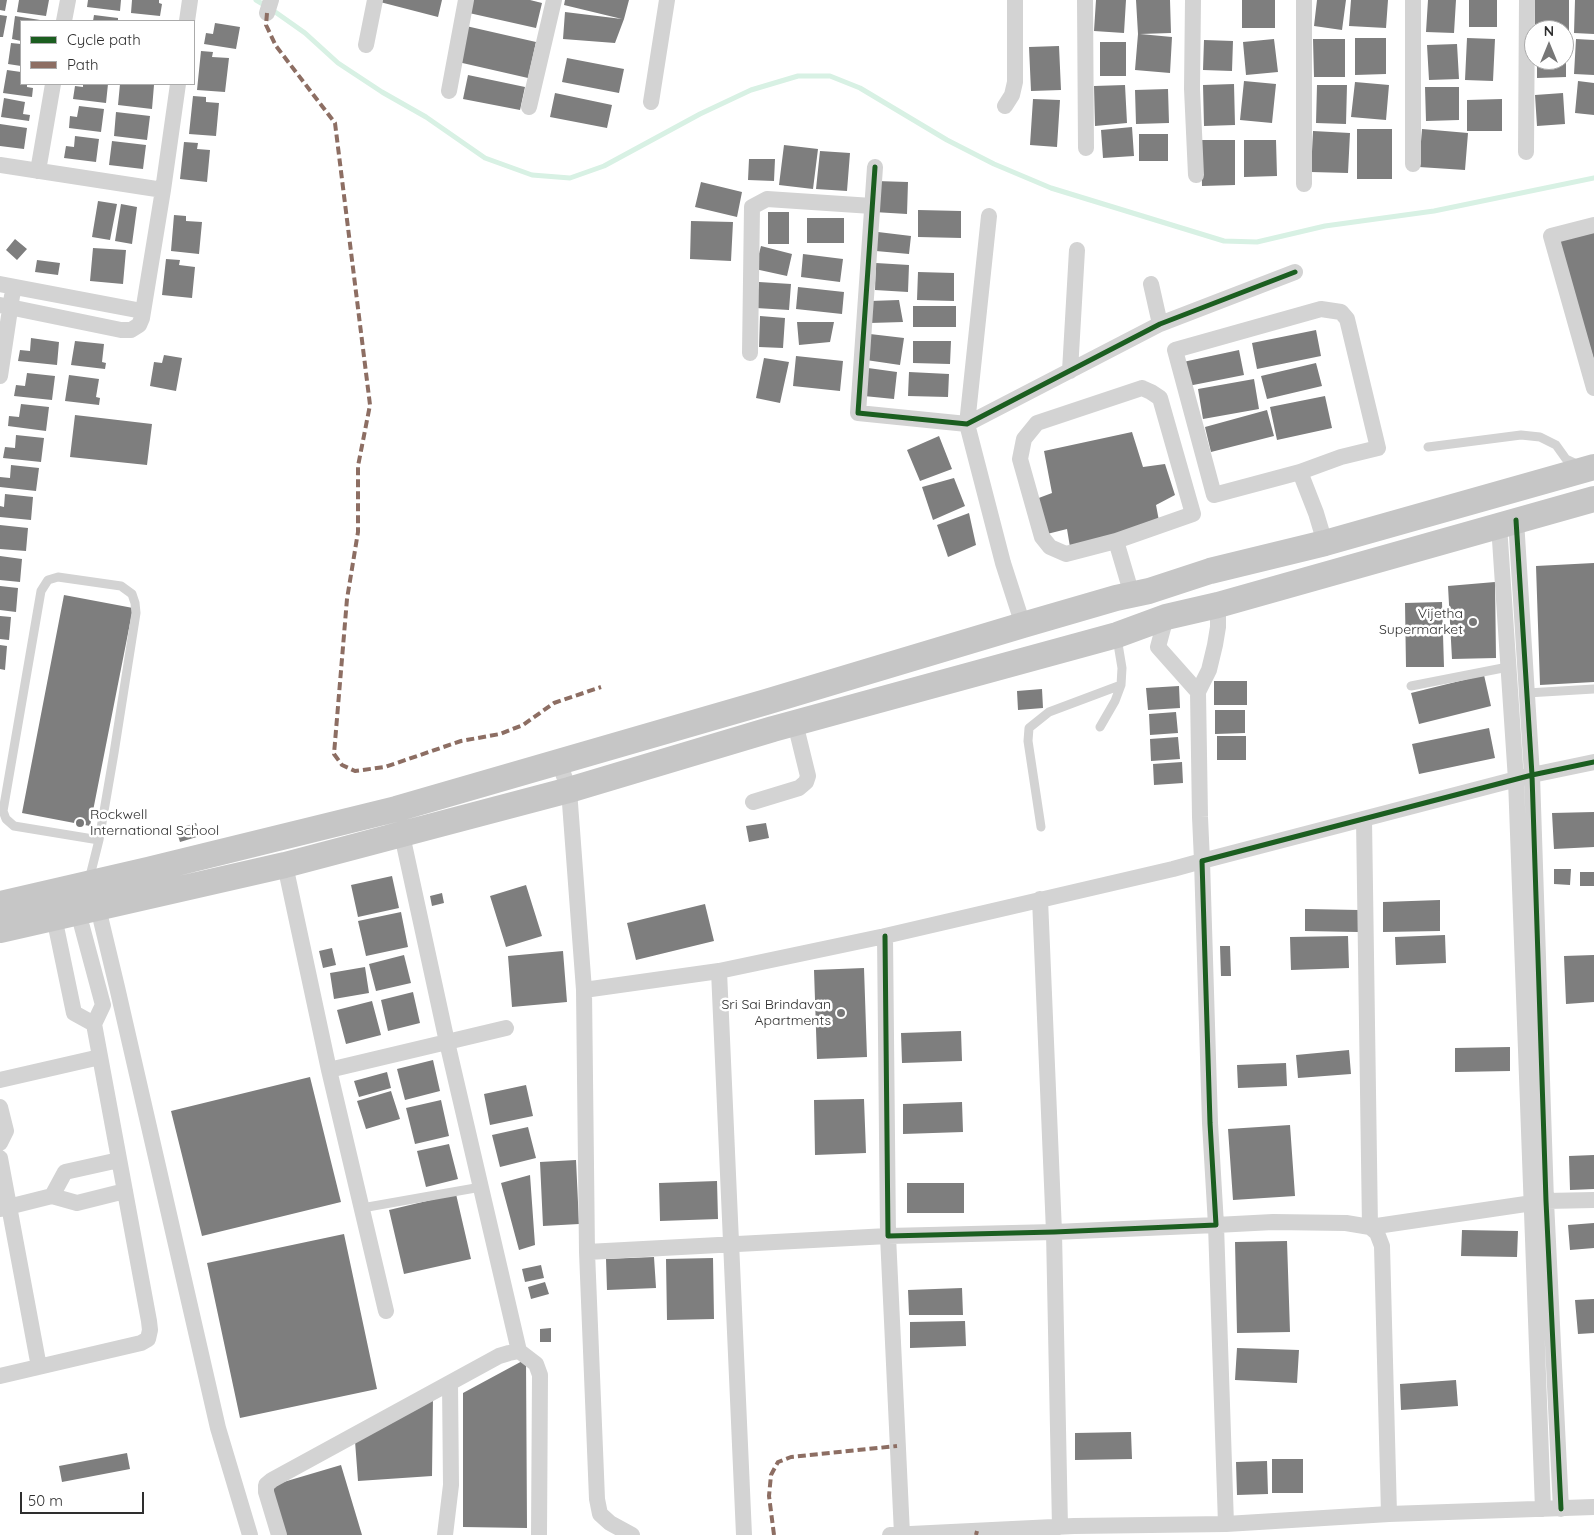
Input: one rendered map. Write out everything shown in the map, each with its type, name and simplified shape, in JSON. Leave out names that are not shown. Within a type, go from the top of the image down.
[{"type":"main road","points":[[0,904],[396,809],[814,688],[1023,624],[1149,591],[1210,571],[1325,543],[1591,468]]},
{"type":"main road","points":[[0,930],[284,865],[569,790],[795,723],[1117,635],[1166,617],[1218,605],[1594,499]]},
{"type":"main road","points":[[814,688],[822,716]]},
{"type":"street","points":[[64,20],[68,0]]},
{"type":"street","points":[[187,20],[190,0]]},
{"type":"street","points":[[366,45],[375,0]]},
{"type":"street","points":[[449,92],[466,0]]},
{"type":"street","points":[[529,108],[554,0]]},
{"type":"street","points":[[651,102],[667,0]]},
{"type":"street","points":[[1005,106],[1012,94],[1015,82],[1015,0]]},
{"type":"street","points":[[1085,0],[1086,148]]},
{"type":"street","points":[[1193,0],[1192,89],[1196,175]]},
{"type":"street","points":[[1304,0],[1304,184]]},
{"type":"street","points":[[1413,0],[1413,164]]},
{"type":"street","points":[[1526,0],[1526,152]]},
{"type":"street","points":[[38,171],[53,85]]},
{"type":"street","points":[[5,306],[121,330],[131,330],[139,325],[142,318],[163,190],[178,85]]},
{"type":"street","points":[[0,165],[163,190]]},
{"type":"street","points":[[875,167],[858,413],[967,424],[1160,324],[1295,272]]},
{"type":"street","points":[[750,354],[752,207],[767,199],[872,206]]},
{"type":"street","points":[[989,216],[967,424],[1004,563],[1023,624]]},
{"type":"street","points":[[1594,225],[1551,236],[1594,388]]},
{"type":"street","points":[[1070,371],[1077,250]]},
{"type":"street","points":[[1151,284],[1160,324]]},
{"type":"street","points":[[0,376],[7,285],[142,311]]},
{"type":"street","points":[[1321,309],[1341,312],[1347,319],[1378,448],[1300,472],[1214,495],[1175,350],[1321,309]]},
{"type":"street","points":[[1142,388],[1160,398],[1193,514],[1116,541],[1066,554],[1050,547],[1042,537],[1020,459],[1024,439],[1037,423],[1142,388]]},
{"type":"street","points":[[1300,472],[1316,512],[1325,543]]},
{"type":"street","points":[[1507,523],[1520,583],[1532,775],[1543,1509]]},
{"type":"street","points":[[1507,523],[1503,584],[1516,780],[1539,1202],[1561,1509]]},
{"type":"street","points":[[1116,541],[1132,594]]},
{"type":"street","points":[[1503,584],[1520,583]]},
{"type":"street","points":[[1218,605],[1218,627],[1215,645],[1209,670],[1198,692],[1200,817],[1226,1524]]},
{"type":"street","points":[[1166,617],[1158,647],[1198,692]]},
{"type":"street","points":[[753,802],[799,788],[806,782],[808,776],[795,723]]},
{"type":"street","points":[[559,762],[569,790],[584,990],[587,1252],[597,1499],[600,1514],[610,1524],[632,1535]]},
{"type":"street","points":[[584,990],[719,971],[885,936],[1202,861],[1532,775],[1594,762]]},
{"type":"street","points":[[1364,819],[1370,1227],[1377,1233],[1382,1246],[1389,1514]]},
{"type":"street","points":[[402,835],[447,1042],[519,1352]]},
{"type":"street","points":[[284,865],[329,1070],[386,1311]]},
{"type":"street","points":[[1040,899],[1054,1232],[1060,1527]]},
{"type":"street","points":[[0,1376],[141,1343],[148,1339],[150,1330],[94,1024],[103,1005],[76,912]]},
{"type":"street","points":[[76,912],[74,1013],[94,1024]]},
{"type":"street","points":[[76,912],[99,912],[218,1428],[250,1535]]},
{"type":"street","points":[[885,936],[888,1236],[902,1534]]},
{"type":"street","points":[[719,971],[744,1535]]},
{"type":"street","points":[[329,1070],[506,1028]]},
{"type":"street","points":[[0,1080],[100,1057]]},
{"type":"street","points":[[0,1107],[6,1131],[0,1143]]},
{"type":"street","points":[[0,1158],[4,1208],[39,1367]]},
{"type":"street","points":[[52,1196],[65,1172],[119,1160]]},
{"type":"street","points":[[4,1208],[52,1196],[77,1203],[125,1191]]},
{"type":"street","points":[[587,1252],[888,1236],[1054,1232],[1300,1222],[1346,1223],[1370,1227],[1539,1202],[1594,1200]]},
{"type":"street","points":[[279,1535],[266,1492],[266,1485],[272,1480],[499,1356],[519,1352],[536,1364],[540,1375],[539,1535]]},
{"type":"street","points":[[445,1535],[451,1485],[450,1383]]},
{"type":"street","points":[[890,1535],[1060,1527],[1226,1524],[1389,1514],[1594,1507]]},
{"type":"lane","points":[[1428,447],[1521,435],[1540,437],[1556,444],[1566,459],[1591,468]]},
{"type":"lane","points":[[88,883],[98,840],[134,622],[135,603],[132,594],[121,586],[58,577],[48,580],[41,591],[3,811],[6,819],[14,826],[98,840]]},
{"type":"lane","points":[[1100,727],[1115,701],[1121,685],[1122,668],[1117,635]]},
{"type":"lane","points":[[1411,686],[1508,667]]},
{"type":"lane","points":[[1041,827],[1028,741],[1029,728],[1049,712],[1121,685]]},
{"type":"lane","points":[[1527,693],[1594,689]]},
{"type":"lane","points":[[362,1208],[481,1187]]},
{"type":"building","points":[[0,0],[7,0],[5,11],[0,10]]},
{"type":"building","points":[[19,0],[49,0],[46,16],[17,12]]},
{"type":"building","points":[[88,0],[121,0],[120,11],[87,7]]},
{"type":"building","points":[[132,0],[159,0],[159,3],[162,4],[160,16],[131,13]]},
{"type":"building","points":[[380,0],[442,0],[438,17],[380,2]]},
{"type":"building","points":[[472,0],[530,0],[542,3],[536,28],[469,13]]},
{"type":"building","points":[[565,0],[629,0],[615,43],[563,39],[565,12],[622,19],[564,5]]},
{"type":"building","points":[[1096,0],[1126,0],[1124,33],[1094,31]]},
{"type":"building","points":[[1136,0],[1170,0],[1171,33],[1140,34],[1172,37],[1170,73],[1135,70],[1138,34]]},
{"type":"building","points":[[1242,0],[1275,0],[1275,28],[1242,28]]},
{"type":"building","points":[[1317,0],[1346,0],[1342,30],[1314,26]]},
{"type":"building","points":[[1351,0],[1388,0],[1386,28],[1349,26]]},
{"type":"building","points":[[1428,0],[1456,0],[1454,33],[1426,32]]},
{"type":"building","points":[[1469,0],[1497,0],[1497,27],[1469,27]]},
{"type":"building","points":[[1535,0],[1569,0],[1569,20],[1535,20]]},
{"type":"building","points":[[1575,0],[1594,0],[1594,34],[1574,33]]},
{"type":"building","points":[[0,15],[7,16],[3,37],[0,37]]},
{"type":"building","points":[[94,15],[118,18],[118,20],[93,20]]},
{"type":"building","points":[[15,16],[40,20],[20,20],[20,41],[12,39]]},
{"type":"building","points":[[215,23],[240,27],[236,49],[204,44],[206,33],[213,34]]},
{"type":"building","points":[[466,26],[536,42],[528,78],[458,62]]},
{"type":"building","points":[[1355,38],[1386,38],[1386,74],[1355,75]]},
{"type":"building","points":[[1467,38],[1495,39],[1493,81],[1465,80]]},
{"type":"building","points":[[1274,39],[1278,72],[1246,75],[1243,42]]},
{"type":"building","points":[[1313,39],[1345,39],[1345,77],[1314,77]]},
{"type":"building","points":[[1576,39],[1594,40],[1594,75],[1574,74]]},
{"type":"building","points":[[1204,40],[1233,41],[1232,71],[1203,70]]},
{"type":"building","points":[[1100,42],[1126,42],[1126,76],[1100,76]]},
{"type":"building","points":[[11,43],[20,44],[20,66],[8,64]]},
{"type":"building","points":[[1457,44],[1459,79],[1429,80],[1427,45]]},
{"type":"building","points":[[1059,46],[1061,90],[1031,91],[1029,47]]},
{"type":"building","points":[[201,51],[213,52],[212,57],[229,58],[225,92],[197,90]]},
{"type":"building","points":[[567,58],[624,69],[619,93],[562,82]]},
{"type":"building","points":[[7,70],[20,72],[20,85],[27,85],[27,87],[33,88],[32,97],[3,93]]},
{"type":"building","points":[[1537,70],[1566,70],[1566,77],[1537,78]]},
{"type":"building","points":[[468,75],[525,87],[520,110],[463,99]]},
{"type":"building","points":[[1244,81],[1276,84],[1272,123],[1240,120]]},
{"type":"building","points":[[1578,81],[1594,83],[1594,115],[1575,113]]},
{"type":"building","points":[[1355,82],[1389,85],[1386,120],[1351,117]]},
{"type":"building","points":[[1234,84],[1235,125],[1204,126],[1203,85]]},
{"type":"building","points":[[83,85],[108,85],[106,103],[73,99],[75,86],[83,87]]},
{"type":"building","points":[[120,85],[154,85],[152,109],[118,105]]},
{"type":"building","points":[[1125,85],[1127,123],[1095,126],[1094,86]]},
{"type":"building","points":[[1317,85],[1347,85],[1346,124],[1316,123]]},
{"type":"building","points":[[1425,87],[1459,87],[1459,120],[1426,121]]},
{"type":"building","points":[[1168,89],[1169,123],[1136,124],[1135,90]]},
{"type":"building","points":[[555,93],[612,105],[607,128],[550,117]]},
{"type":"building","points":[[1563,93],[1565,124],[1537,126],[1535,95]]},
{"type":"building","points":[[193,96],[206,97],[206,102],[219,103],[216,136],[189,134]]},
{"type":"building","points":[[4,98],[25,102],[23,114],[30,115],[29,121],[1,117]]},
{"type":"building","points":[[1033,99],[1060,100],[1057,147],[1030,145]]},
{"type":"building","points":[[1502,99],[1502,131],[1467,131],[1467,100]]},
{"type":"building","points":[[79,106],[104,109],[101,132],[69,128],[70,116],[77,117]]},
{"type":"building","points":[[116,112],[150,116],[147,140],[114,136]]},
{"type":"building","points":[[0,124],[27,128],[24,149],[0,146]]},
{"type":"building","points":[[1132,127],[1134,156],[1103,158],[1101,130]]},
{"type":"building","points":[[1357,129],[1392,129],[1392,179],[1357,179]]},
{"type":"building","points":[[1422,129],[1468,133],[1465,170],[1419,167]]},
{"type":"building","points":[[1313,131],[1350,133],[1348,173],[1311,172]]},
{"type":"building","points":[[1139,134],[1168,134],[1168,161],[1139,161]]},
{"type":"building","points":[[75,136],[99,139],[96,162],[64,158],[66,146],[74,147]]},
{"type":"building","points":[[1201,140],[1235,140],[1235,185],[1202,186]]},
{"type":"building","points":[[1244,140],[1276,140],[1277,176],[1244,177]]},
{"type":"building","points":[[112,141],[146,145],[143,169],[109,165]]},
{"type":"building","points":[[184,142],[198,143],[197,149],[210,150],[207,182],[180,179]]},
{"type":"building","points":[[784,145],[818,149],[813,189],[779,185]]},
{"type":"building","points":[[820,151],[850,153],[847,191],[816,189]]},
{"type":"building","points":[[749,159],[775,159],[774,181],[748,180]]},
{"type":"building","points":[[876,181],[908,182],[907,214],[874,212]]},
{"type":"building","points":[[701,182],[742,192],[737,217],[695,207]]},
{"type":"building","points":[[98,201],[117,204],[110,240],[92,237]]},
{"type":"building","points":[[121,204],[137,207],[132,244],[115,241]]},
{"type":"building","points":[[918,210],[961,211],[961,238],[918,237]]},
{"type":"building","points":[[768,212],[789,212],[789,244],[768,244]]},
{"type":"building","points":[[174,215],[186,216],[186,221],[202,222],[199,254],[171,251]]},
{"type":"building","points":[[807,218],[844,218],[844,243],[807,243]]},
{"type":"building","points":[[691,221],[733,222],[731,261],[690,259]]},
{"type":"building","points":[[1594,230],[1594,360],[1558,240]]},
{"type":"building","points":[[878,232],[911,236],[909,254],[876,251]]},
{"type":"building","points":[[15,239],[27,249],[17,260],[6,250]]},
{"type":"building","points":[[761,246],[792,254],[787,276],[755,269]]},
{"type":"building","points":[[93,248],[126,250],[123,284],[90,281]]},
{"type":"building","points":[[803,254],[843,259],[840,282],[801,277]]},
{"type":"building","points":[[166,259],[180,260],[179,265],[195,267],[192,298],[162,295]]},
{"type":"building","points":[[37,260],[60,263],[58,275],[35,272]]},
{"type":"building","points":[[876,263],[909,265],[908,292],[875,290]]},
{"type":"building","points":[[918,272],[954,273],[954,301],[917,300]]},
{"type":"building","points":[[759,282],[791,284],[789,310],[756,308]]},
{"type":"building","points":[[798,287],[844,292],[842,314],[796,309]]},
{"type":"building","points":[[899,300],[903,322],[870,323],[870,301]]},
{"type":"building","points":[[913,306],[956,306],[956,327],[913,327]]},
{"type":"building","points":[[760,316],[785,318],[783,348],[759,347]]},
{"type":"building","points":[[797,322],[834,322],[830,342],[799,345]]},
{"type":"building","points":[[1316,330],[1321,356],[1257,369],[1252,343]]},
{"type":"building","points":[[870,334],[904,338],[900,365],[866,360]]},
{"type":"building","points":[[31,338],[59,342],[57,365],[18,361],[20,350],[30,351]]},
{"type":"building","points":[[75,341],[104,344],[102,362],[106,363],[105,369],[71,365]]},
{"type":"building","points":[[913,341],[951,341],[950,364],[913,363]]},
{"type":"building","points":[[1239,350],[1244,375],[1188,386],[1183,362]]},
{"type":"building","points":[[164,355],[182,358],[176,391],[150,386],[154,362],[162,363]]},
{"type":"building","points":[[796,356],[843,361],[840,391],[793,386]]},
{"type":"building","points":[[764,358],[789,362],[780,403],[756,398]]},
{"type":"building","points":[[1316,363],[1322,386],[1267,399],[1261,376]]},
{"type":"building","points":[[868,368],[897,372],[894,399],[864,396]]},
{"type":"building","points":[[909,372],[949,374],[948,397],[908,396]]},
{"type":"building","points":[[27,373],[55,376],[52,400],[14,396],[16,385],[25,386]]},
{"type":"building","points":[[69,375],[99,379],[96,397],[100,398],[99,405],[65,401]]},
{"type":"building","points":[[1254,379],[1259,409],[1203,419],[1198,389]]},
{"type":"building","points":[[1325,396],[1332,428],[1277,440],[1270,407]]},
{"type":"building","points":[[21,404],[49,407],[46,431],[8,426],[9,416],[19,417]]},
{"type":"building","points":[[1267,410],[1274,436],[1211,452],[1205,427]]},
{"type":"building","points":[[75,415],[152,424],[147,465],[70,457]]},
{"type":"building","points":[[1132,432],[1143,467],[1165,464],[1175,495],[1156,505],[1159,521],[1070,547],[1067,529],[1047,534],[1036,499],[1052,493],[1044,451]]},
{"type":"building","points":[[16,435],[44,438],[41,462],[3,458],[5,447],[15,448]]},
{"type":"building","points":[[939,436],[952,469],[920,481],[907,450]]},
{"type":"building","points":[[11,465],[39,468],[36,491],[0,487],[0,477],[10,478]]},
{"type":"building","points":[[954,478],[965,506],[933,520],[922,487]]},
{"type":"building","points":[[5,494],[33,497],[31,520],[0,517],[0,506],[4,507]]},
{"type":"building","points":[[969,513],[976,545],[948,557],[937,525]]},
{"type":"building","points":[[0,525],[28,528],[26,551],[0,549]]},
{"type":"building","points":[[0,556],[22,559],[20,582],[0,580]]},
{"type":"building","points":[[1594,563],[1594,682],[1540,685],[1536,566]]},
{"type":"building","name":"Vijetha Supermarket","points":[[1495,582],[1496,658],[1452,659],[1448,586]]},
{"type":"building","points":[[0,586],[18,588],[16,612],[0,610]]},
{"type":"building","name":"Rockwell International School","points":[[64,595],[133,608],[90,826],[22,813]]},
{"type":"building","points":[[1442,602],[1444,667],[1406,667],[1405,603]]},
{"type":"building","points":[[0,616],[11,617],[9,640],[0,639]]},
{"type":"building","points":[[0,645],[7,646],[5,670],[0,669]]},
{"type":"building","points":[[1484,675],[1491,706],[1419,724],[1411,693]]},
{"type":"building","points":[[1214,681],[1247,681],[1247,705],[1214,705]]},
{"type":"building","points":[[1179,686],[1180,708],[1148,710],[1146,688]]},
{"type":"building","points":[[1042,689],[1043,708],[1018,710],[1017,691]]},
{"type":"building","points":[[1215,710],[1245,710],[1245,733],[1215,734]]},
{"type":"building","points":[[1176,712],[1178,733],[1150,735],[1149,714]]},
{"type":"building","points":[[1489,728],[1495,758],[1419,774],[1412,744]]},
{"type":"building","points":[[1217,736],[1246,736],[1246,760],[1217,760]]},
{"type":"building","points":[[1178,737],[1180,759],[1151,761],[1150,739]]},
{"type":"building","points":[[1182,762],[1183,783],[1154,785],[1153,764]]},
{"type":"building","points":[[1594,812],[1594,847],[1554,849],[1552,813]]},
{"type":"building","points":[[196,823],[200,836],[180,842],[176,829]]},
{"type":"building","points":[[766,823],[769,838],[749,842],[746,826]]},
{"type":"building","points":[[1554,869],[1571,869],[1570,885],[1554,884]]},
{"type":"building","points":[[1580,872],[1594,872],[1594,886],[1580,886]]},
{"type":"building","points":[[392,876],[399,908],[358,917],[351,885]]},
{"type":"building","points":[[526,885],[542,936],[506,947],[490,896]]},
{"type":"building","points":[[442,893],[444,903],[432,906],[430,896]]},
{"type":"building","points":[[1440,900],[1440,931],[1383,932],[1383,902]]},
{"type":"building","points":[[705,904],[714,941],[636,960],[627,923]]},
{"type":"building","points":[[1305,909],[1359,910],[1358,932],[1305,931]]},
{"type":"building","points":[[401,912],[408,947],[366,956],[358,921]]},
{"type":"building","points":[[1445,935],[1446,963],[1396,965],[1395,937]]},
{"type":"building","points":[[1348,936],[1349,968],[1291,970],[1290,937]]},
{"type":"building","points":[[1220,946],[1230,946],[1231,976],[1221,976]]},
{"type":"building","points":[[332,948],[336,965],[323,968],[319,951]]},
{"type":"building","points":[[563,951],[567,1002],[512,1007],[508,956]]},
{"type":"building","points":[[404,955],[411,983],[376,991],[369,964]]},
{"type":"building","points":[[1594,955],[1594,1002],[1566,1004],[1564,956]]},
{"type":"building","points":[[365,967],[369,993],[334,999],[330,973]]},
{"type":"building","name":"Sri Sai Brindavan Apartments","points":[[864,968],[867,1057],[817,1059],[814,970]]},
{"type":"building","points":[[413,992],[420,1023],[388,1031],[381,1000]]},
{"type":"building","points":[[372,1001],[381,1035],[346,1044],[337,1010]]},
{"type":"building","points":[[961,1031],[962,1061],[902,1063],[901,1033]]},
{"type":"building","points":[[1510,1047],[1510,1071],[1455,1072],[1455,1048]]},
{"type":"building","points":[[1349,1050],[1351,1074],[1298,1078],[1296,1055]]},
{"type":"building","points":[[433,1060],[440,1091],[405,1100],[397,1069]]},
{"type":"building","points":[[1286,1063],[1287,1086],[1238,1088],[1237,1065]]},
{"type":"building","points":[[387,1072],[391,1088],[359,1097],[354,1081]]},
{"type":"building","points":[[310,1077],[341,1202],[202,1236],[171,1111]]},
{"type":"building","points":[[526,1085],[533,1116],[490,1125],[484,1094]]},
{"type":"building","points":[[391,1091],[400,1119],[366,1129],[357,1101]]},
{"type":"building","points":[[864,1099],[866,1153],[815,1155],[814,1100]]},
{"type":"building","points":[[441,1100],[449,1136],[415,1144],[406,1108]]},
{"type":"building","points":[[962,1102],[963,1132],[903,1134],[903,1104]]},
{"type":"building","points":[[1290,1125],[1295,1196],[1233,1200],[1228,1129]]},
{"type":"building","points":[[528,1127],[536,1158],[500,1167],[492,1135]]},
{"type":"building","points":[[449,1144],[458,1179],[426,1187],[417,1151]]},
{"type":"building","points":[[1594,1155],[1594,1189],[1570,1190],[1569,1156]]},
{"type":"building","points":[[576,1160],[579,1224],[543,1226],[540,1162]]},
{"type":"building","points":[[530,1175],[535,1245],[519,1250],[501,1183]]},
{"type":"building","points":[[717,1181],[718,1219],[660,1221],[659,1183]]},
{"type":"building","points":[[907,1183],[964,1183],[964,1213],[907,1213]]},
{"type":"building","points":[[456,1194],[471,1259],[404,1274],[389,1210]]},
{"type":"building","points":[[1594,1223],[1594,1248],[1570,1250],[1568,1225]]},
{"type":"building","points":[[1462,1230],[1518,1231],[1517,1257],[1461,1256]]},
{"type":"building","points":[[344,1234],[377,1389],[240,1418],[207,1263]]},
{"type":"building","points":[[1287,1241],[1290,1332],[1237,1333],[1235,1242]]},
{"type":"building","points":[[654,1257],[656,1288],[607,1290],[606,1259]]},
{"type":"building","points":[[713,1258],[714,1319],[667,1320],[666,1259]]},
{"type":"building","points":[[541,1265],[544,1278],[525,1282],[522,1269]]},
{"type":"building","points":[[545,1282],[549,1294],[531,1299],[528,1287]]},
{"type":"building","points":[[962,1288],[963,1315],[909,1315],[908,1290]]},
{"type":"building","points":[[1594,1299],[1594,1333],[1578,1334],[1575,1300]]},
{"type":"building","points":[[965,1321],[966,1346],[910,1348],[910,1322]]},
{"type":"building","points":[[551,1328],[551,1342],[540,1342],[540,1329]]},
{"type":"building","points":[[1237,1348],[1299,1350],[1297,1383],[1235,1380]]},
{"type":"building","points":[[526,1359],[527,1528],[463,1527],[463,1393]]},
{"type":"building","points":[[1456,1380],[1458,1406],[1401,1410],[1400,1384]]},
{"type":"building","points":[[433,1397],[432,1476],[358,1481],[355,1441]]},
{"type":"building","points":[[1131,1432],[1132,1459],[1075,1460],[1075,1433]]},
{"type":"building","points":[[127,1453],[130,1469],[62,1482],[59,1466]]},
{"type":"building","points":[[1272,1459],[1303,1459],[1303,1493],[1272,1493]]},
{"type":"building","points":[[1267,1461],[1268,1494],[1237,1495],[1236,1462]]},
{"type":"building","points":[[341,1465],[362,1535],[285,1535],[270,1486]]},
{"type":"waterway","points":[[256,0],[305,33],[338,63],[382,92],[426,117],[485,158],[532,175],[570,178],[604,166],[700,114],[751,90],[798,76],[830,76],[860,88],[947,140],[994,164],[1051,188],[1224,241],[1257,242],[1325,226],[1434,211],[1594,178]]},
{"type":"marked path","points":[[267,13],[266,25],[276,46],[335,123],[370,405],[358,466],[358,532],[347,599],[334,754],[342,765],[355,771],[385,767],[461,741],[500,734],[523,725],[554,703],[601,687]]},
{"type":"marked path","points":[[774,1535],[769,1496],[771,1475],[778,1462],[791,1457],[897,1446]]},
{"type":"marked path","points":[[976,1535],[977,1531]]},
{"type":"cycle path","points":[[875,167],[858,413],[967,424],[1160,324],[1295,272]]},
{"type":"cycle path","points":[[1516,520],[1532,775],[1546,1201],[1561,1509]]},
{"type":"cycle path","points":[[885,936],[888,1236],[1054,1232],[1216,1225],[1210,1123],[1202,861],[1532,775],[1594,762]]},
{"type":"place","name":"Vijetha Supermarket","points":[[1473,622]]},
{"type":"place","name":"Rockwell International School","points":[[80,823]]},
{"type":"place","name":"Sri Sai Brindavan Apartments","points":[[841,1013]]}]
